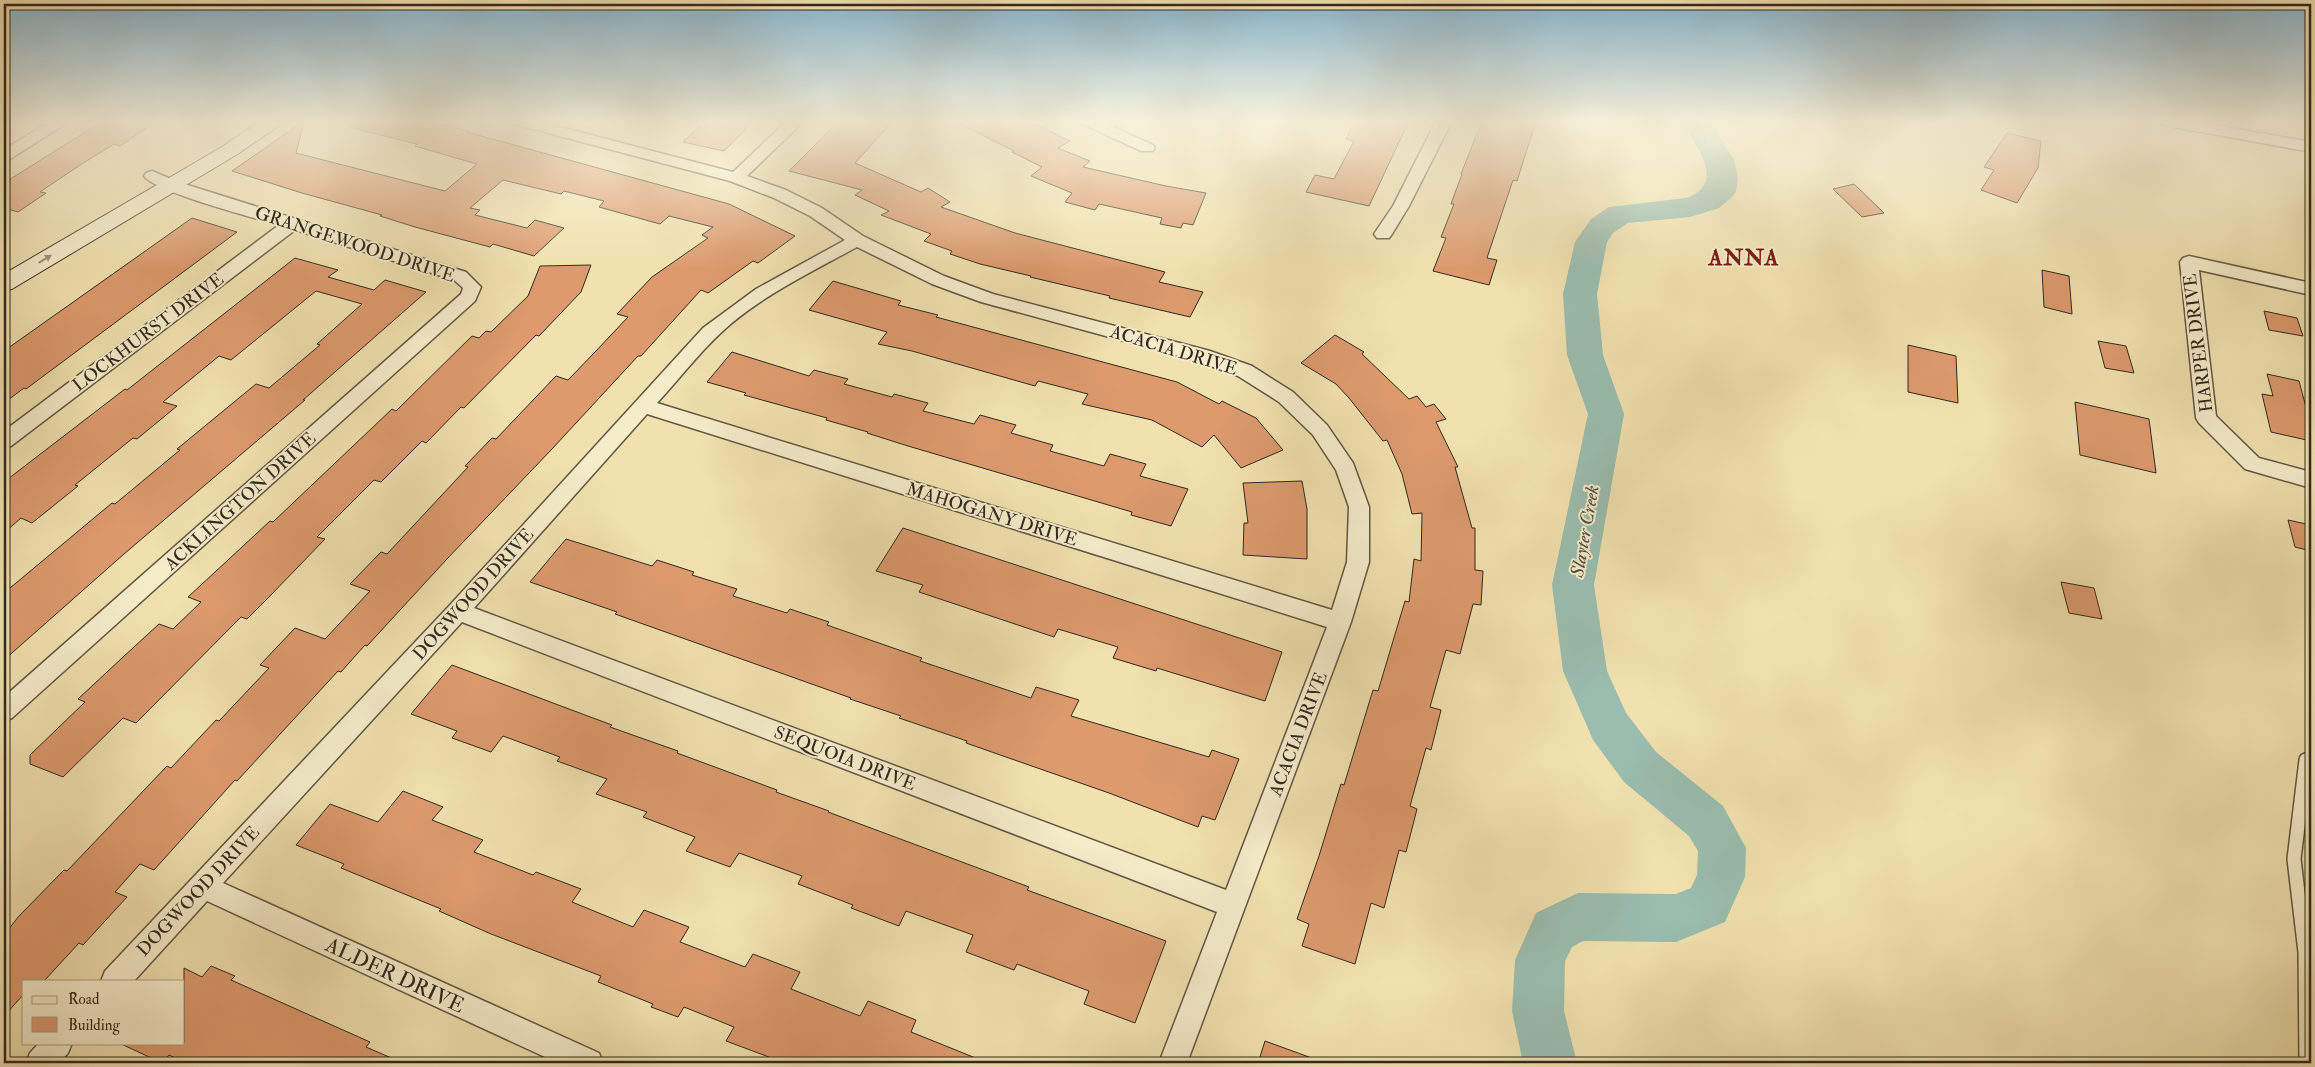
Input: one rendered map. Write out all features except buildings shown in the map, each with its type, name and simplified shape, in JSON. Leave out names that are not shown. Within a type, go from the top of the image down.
[{"type":"street","points":[[4,262],[161,171]]},
{"type":"street","points":[[4,284],[197,171]]},
{"type":"street","name":"ACACIA DRIVE","points":[[712,171],[780,194],[816,212],[857,240],[938,280],[987,298],[1203,356],[1245,371],[1286,397],[1320,430],[1346,468],[1359,507],[1358,562],[1340,622],[1173,1063]]},
{"type":"street","points":[[736,178],[744,171]]},
{"type":"street","points":[[1383,234],[1401,206],[1419,171]]},
{"type":"street","name":"GRANGEWOOD DRIVE","points":[[152,176],[172,186],[460,276],[472,287]]},
{"type":"street","name":"LOCKHURST DRIVE","points":[[4,442],[293,223]]},
{"type":"street","name":"DOGWOOD DRIVE","points":[[116,980],[458,611],[710,332],[730,313],[757,294],[857,240]]},
{"type":"street","name":"HARPER DRIVE","points":[[2311,289],[2189,262],[2206,418],[2252,464],[2311,480]]},
{"type":"street","name":"ACKLINGTON DRIVE","points":[[4,711],[469,297],[472,287]]},
{"type":"street","name":"MAHOGANY DRIVE","points":[[644,406],[1340,622]]},
{"type":"street","name":"SEQUOIA DRIVE","points":[[458,611],[1233,905]]},
{"type":"street","name":"ALDER DRIVE","points":[[202,886],[589,1063]]},
{"type":"street","points":[[40,1063],[57,1044]]},
{"type":"lane","points":[[2306,1063],[2306,918],[2294,859],[2306,760],[2311,758]]},
{"type":"waterway","name":"Slayter Creek","points":[[1550,1063],[1538,1011],[1540,960],[1554,930],[1578,917],[1676,918],[1708,905],[1721,877],[1722,848],[1706,821],[1640,767],[1609,726],[1585,671],[1573,585],[1606,414],[1585,355],[1580,294],[1591,242],[1602,226],[1620,214],[1690,207],[1708,201],[1720,191],[1723,178],[1721,171]]},
{"type":"district","name":"ANNA","points":[[1744,257]]}]
